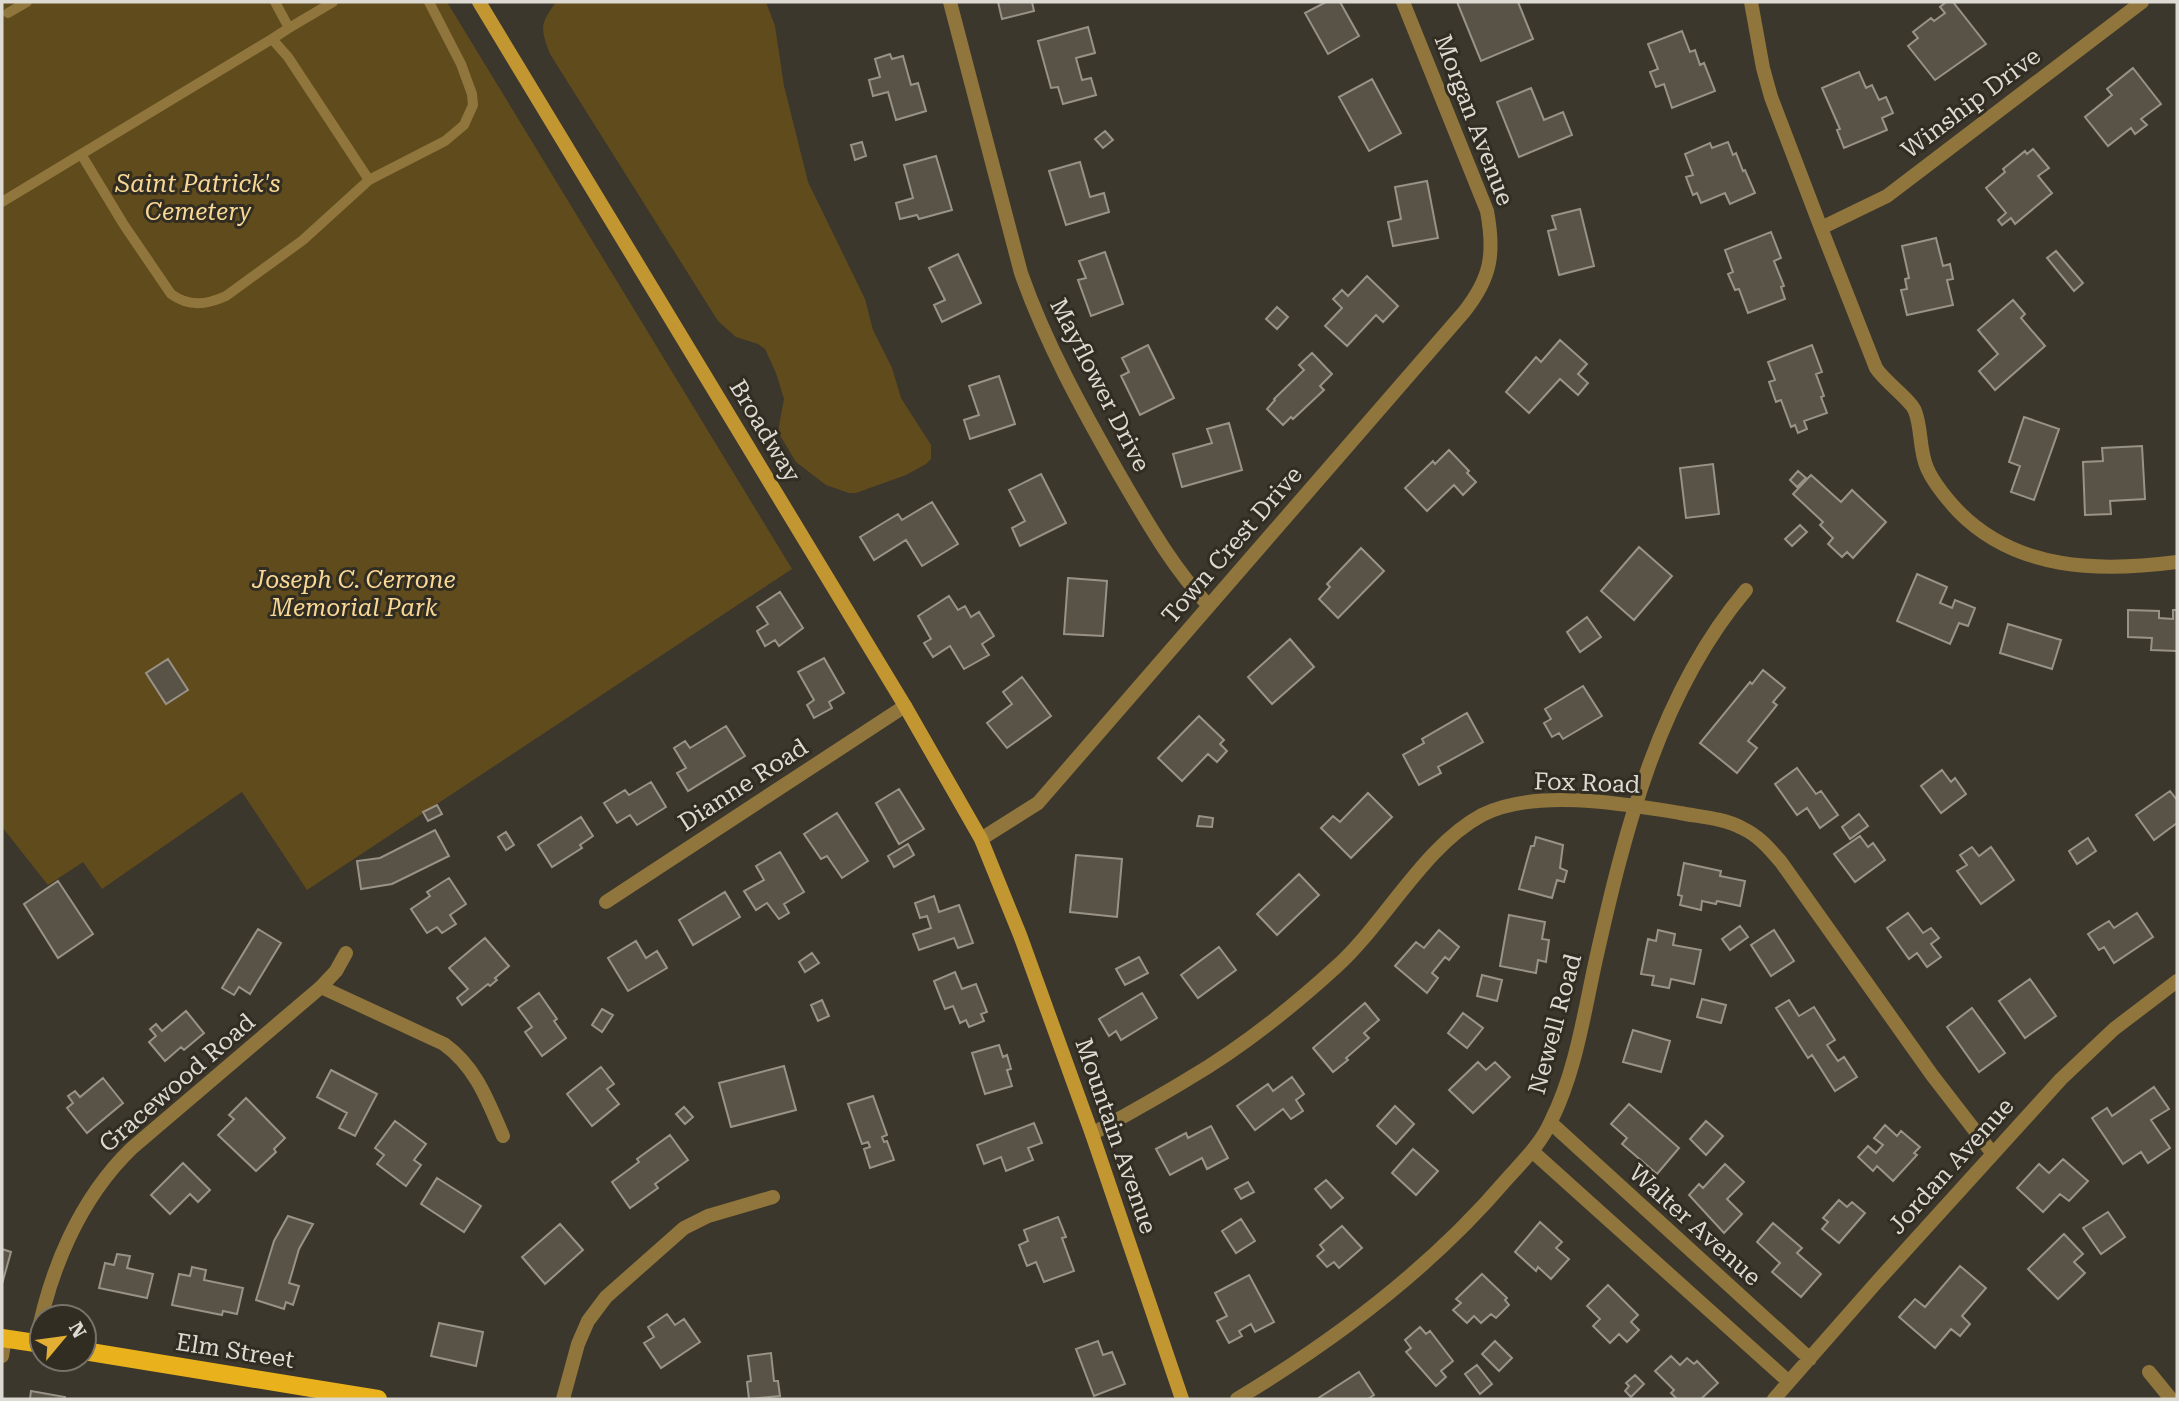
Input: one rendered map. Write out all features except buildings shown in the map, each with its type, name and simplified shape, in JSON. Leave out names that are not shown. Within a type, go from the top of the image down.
[{"type":"main road","name":"Broadway","points":[[479,2],[905,706],[981,839],[1003,890]]},
{"type":"main road","name":"Mountain Avenue","points":[[1003,890],[1092,1134],[1182,1399]]},
{"type":"main road","points":[[3,1344],[28,1344]]},
{"type":"main road","name":"Elm Street","points":[[98,1353],[378,1399]]},
{"type":"street","name":"Mayflower Drive","points":[[950,2],[1021,273],[1034,309],[1079,404],[1128,488],[1174,565],[1209,606]]},
{"type":"street","name":"Morgan Avenue","points":[[1403,2],[1481,191],[1492,233],[1491,257]]},
{"type":"street","points":[[1751,2],[1771,97],[1821,228],[1876,368],[1914,410],[1920,450],[1927,470],[1937,486],[1966,519],[1999,544],[2048,561],[2112,567],[2177,562]]},
{"type":"street","name":"Winship Drive","points":[[1821,228],[1875,203],[1893,191],[2142,2]]},
{"type":"street","name":"Town Crest Drive","points":[[981,839],[1038,803],[1464,313],[1482,288],[1491,257]]},
{"type":"street","name":"Newell Road","points":[[1237,1399],[1326,1341],[1415,1273],[1450,1241],[1532,1151],[1550,1124],[1562,1096],[1576,1048],[1634,805],[1682,687],[1715,628],[1746,590]]},
{"type":"street","name":"Dianne Road","points":[[606,902],[905,706]]},
{"type":"street","name":"Fox Road","points":[[1092,1134],[1189,1079],[1248,1040],[1289,1008],[1354,950],[1434,855],[1483,815],[1505,806],[1555,800],[1634,805],[1720,820],[1740,827],[1760,839],[1794,879],[1940,1085],[1993,1154]]},
{"type":"street","name":"Gracewood Road","points":[[44,1303],[65,1250],[88,1203],[112,1169],[132,1148],[321,987],[336,971],[346,953]]},
{"type":"street","name":"Jordan Avenue","points":[[1774,1399],[2079,1060],[2177,981]]},
{"type":"street","points":[[321,987],[430,1037],[456,1053],[476,1076],[503,1136]]},
{"type":"street","name":"Walter Avenue","points":[[1550,1124],[1810,1359]]},
{"type":"street","points":[[1532,1151],[1789,1382]]},
{"type":"street","points":[[563,1399],[578,1344],[588,1321],[606,1297],[684,1228],[708,1216],[773,1197]]},
{"type":"street","points":[[2150,1372],[2171,1399]]},
{"type":"lane","points":[[8,13],[27,2]]},
{"type":"lane","points":[[275,2],[289,29]]},
{"type":"lane","points":[[2,202],[333,2]]},
{"type":"lane","points":[[81,155],[171,294],[195,304],[215,301],[278,260],[369,180],[445,141],[457,132],[469,116],[473,105],[469,84],[446,31],[429,2]]},
{"type":"lane","points":[[272,39],[288,57],[369,180]]},
{"type":"green space","name":"Joseph C. Cerrone Memorial Park","points":[[2,2],[447,2],[792,569],[307,890],[242,792],[102,889],[83,862],[48,885],[2,827]]},
{"type":"green space","points":[[556,2],[766,2],[775,26],[784,86],[808,182],[865,299],[873,330],[892,368],[901,398],[931,445],[931,459],[926,464],[906,475],[856,493],[849,493],[826,485],[796,462],[778,432],[784,399],[765,349],[736,337],[718,321],[550,54],[543,26]]},
{"type":"park label","name":"Saint Patrick's Cemetery","points":[[198,198]]}]
